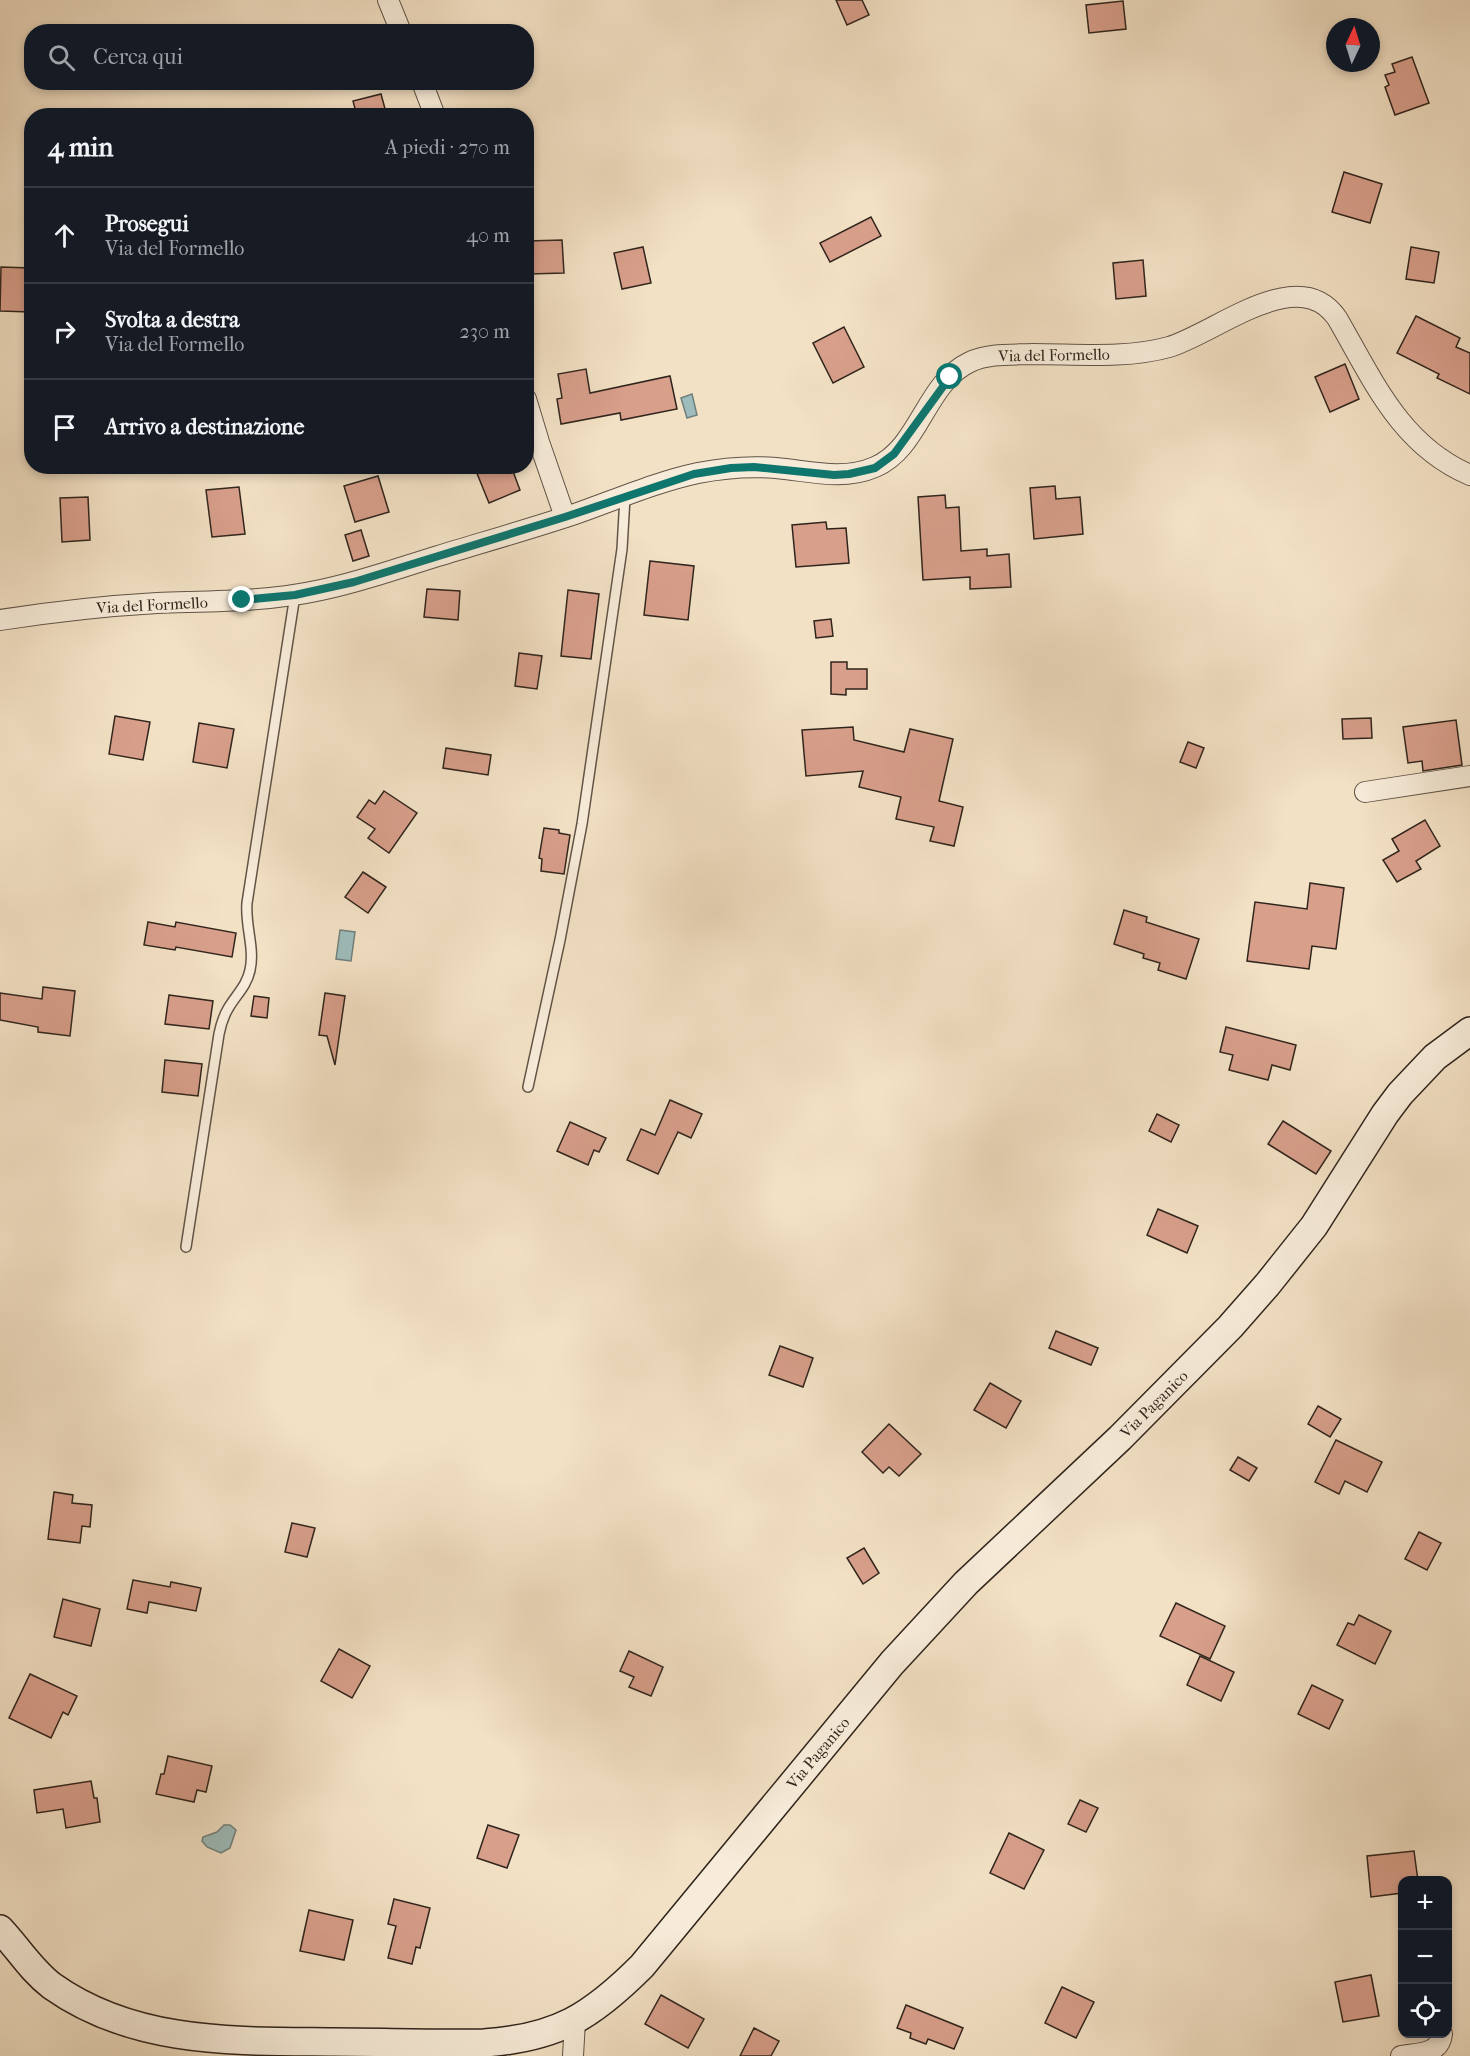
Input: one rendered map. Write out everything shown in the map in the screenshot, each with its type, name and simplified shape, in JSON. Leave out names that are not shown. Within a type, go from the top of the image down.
[{"type":"street","points":[[388,0],[398,24]]},
{"type":"street","points":[[425,90],[432,108]]},
{"type":"street","name":"Via del Formello","points":[[0,620],[98,608],[295,595],[354,582],[565,517],[681,478],[731,468],[771,468],[834,475],[869,470],[882,464],[894,454],[946,382],[960,368],[974,360],[1001,355],[1125,353],[1161,349],[1193,338],[1270,300],[1286,296],[1309,298],[1328,307],[1337,318],[1389,405],[1406,428],[1430,452],[1470,475]]},
{"type":"street","points":[[534,425],[565,517]]},
{"type":"street","points":[[1365,792],[1470,776]]},
{"type":"street","name":"Via Paganico","points":[[0,1929],[36,1972],[52,1986],[90,2007],[132,2024],[176,2035],[357,2049],[495,2042],[535,2036],[575,2021],[603,2002],[642,1966],[892,1663],[934,1616],[1113,1445],[1236,1321],[1314,1226],[1394,1102],[1425,1066],[1470,1031]]},
{"type":"street","points":[[573,2056],[575,2021]]},
{"type":"street","points":[[1401,2056],[1433,2050],[1440,2043],[1441,2038]]},
{"type":"lane","points":[[528,1087],[582,824],[622,549],[625,497]]},
{"type":"lane","points":[[186,1246],[219,1034],[224,1015],[245,985],[250,971],[252,955],[246,922],[247,903],[295,595]]},
{"type":"water","points":[[692,394],[697,415],[687,418],[681,398]]},
{"type":"water","points":[[340,930],[355,932],[351,961],[336,959]]},
{"type":"water","points":[[224,1825],[230,1825],[236,1830],[230,1848],[221,1853],[207,1847],[202,1841],[203,1837],[217,1832]]},
{"type":"building","points":[[836,0],[862,0],[869,15],[847,25]]},
{"type":"building","points":[[1123,1],[1126,29],[1089,33],[1086,5]]},
{"type":"building","points":[[1412,57],[1429,103],[1395,115],[1385,87],[1389,85],[1385,75],[1395,72],[1392,64]]},
{"type":"building","points":[[381,94],[385,108],[355,108],[353,101]]},
{"type":"building","points":[[1344,172],[1382,184],[1370,223],[1332,212]]},
{"type":"building","points":[[871,217],[881,236],[830,262],[820,243]]},
{"type":"building","points":[[562,240],[564,273],[534,274],[534,241]]},
{"type":"building","points":[[643,247],[651,283],[622,289],[614,253]]},
{"type":"building","points":[[1411,247],[1439,252],[1434,283],[1406,279]]},
{"type":"building","points":[[1143,260],[1146,296],[1116,299],[1113,263]]},
{"type":"building","points":[[1,267],[24,268],[24,312],[0,311]]},
{"type":"building","points":[[1416,316],[1460,338],[1456,347],[1470,353],[1470,394],[1437,378],[1439,374],[1397,353]]},
{"type":"building","points":[[844,327],[864,367],[833,383],[813,343]]},
{"type":"building","points":[[1345,364],[1359,399],[1330,412],[1315,377]]},
{"type":"building","points":[[586,369],[590,393],[670,376],[677,409],[621,420],[620,413],[561,424],[557,399],[562,398],[558,374]]},
{"type":"building","points":[[477,474],[514,474],[520,490],[489,503]]},
{"type":"building","points":[[378,476],[389,512],[355,522],[344,486]]},
{"type":"building","points":[[1055,486],[1056,499],[1080,497],[1083,534],[1034,539],[1030,488]]},
{"type":"building","points":[[239,487],[245,534],[212,537],[206,490]]},
{"type":"building","points":[[945,495],[946,508],[959,507],[961,551],[987,549],[987,556],[1009,554],[1011,587],[970,589],[970,577],[923,580],[918,497]]},
{"type":"building","points":[[88,497],[90,540],[62,542],[60,498]]},
{"type":"building","points":[[826,522],[827,529],[846,528],[849,563],[796,567],[792,525]]},
{"type":"building","points":[[361,530],[369,556],[353,561],[345,535]]},
{"type":"building","points":[[650,561],[694,566],[688,620],[644,615]]},
{"type":"building","points":[[427,589],[460,591],[458,620],[424,617]]},
{"type":"building","points":[[568,590],[599,594],[591,659],[561,656]]},
{"type":"building","points":[[831,619],[833,636],[816,638],[814,621]]},
{"type":"building","points":[[519,653],[542,656],[537,689],[515,686]]},
{"type":"building","points":[[831,662],[847,662],[847,669],[867,669],[867,689],[846,689],[846,695],[831,694]]},
{"type":"building","points":[[115,716],[150,722],[143,760],[109,754]]},
{"type":"building","points":[[1371,718],[1372,738],[1343,739],[1342,719]]},
{"type":"building","points":[[1456,720],[1462,765],[1423,771],[1422,761],[1408,763],[1403,727]]},
{"type":"building","points":[[199,723],[234,729],[227,768],[193,762]]},
{"type":"building","points":[[853,727],[854,740],[904,752],[910,729],[953,739],[939,801],[963,807],[954,846],[930,841],[934,827],[896,819],[901,797],[859,787],[863,771],[806,776],[802,730]]},
{"type":"building","points":[[1188,742],[1204,748],[1196,768],[1180,762]]},
{"type":"building","points":[[446,748],[491,755],[488,775],[443,768]]},
{"type":"building","points":[[384,791],[417,813],[389,853],[368,838],[375,829],[357,817],[369,800],[375,804]]},
{"type":"building","points":[[1425,820],[1440,846],[1416,861],[1421,869],[1397,882],[1383,860],[1399,851],[1392,839]]},
{"type":"building","points":[[544,828],[559,830],[559,833],[570,835],[564,874],[541,871],[542,859],[539,858]]},
{"type":"building","points":[[363,872],[386,887],[368,913],[345,897]]},
{"type":"building","points":[[1310,883],[1344,888],[1336,949],[1312,946],[1309,969],[1247,961],[1255,902],[1307,909]]},
{"type":"building","points":[[1124,910],[1147,917],[1146,922],[1199,939],[1186,979],[1158,970],[1160,963],[1143,958],[1144,954],[1114,944]]},
{"type":"building","points":[[148,922],[175,927],[176,922],[236,933],[232,957],[176,947],[175,950],[144,945]]},
{"type":"building","points":[[43,987],[75,991],[70,1036],[38,1032],[38,1027],[0,1020],[0,993],[42,999]]},
{"type":"building","points":[[325,993],[345,996],[335,1065],[327,1036],[319,1035]]},
{"type":"building","points":[[169,995],[213,1001],[209,1029],[165,1024]]},
{"type":"building","points":[[254,996],[269,998],[267,1018],[251,1016]]},
{"type":"building","points":[[1226,1027],[1296,1045],[1290,1070],[1272,1065],[1268,1080],[1229,1070],[1233,1055],[1220,1052]]},
{"type":"building","points":[[165,1060],[202,1064],[198,1096],[162,1092]]},
{"type":"building","points":[[670,1100],[702,1114],[691,1138],[678,1132],[658,1174],[627,1160],[641,1129],[655,1135]]},
{"type":"building","points":[[1157,1114],[1179,1125],[1171,1142],[1149,1131]]},
{"type":"building","points":[[1283,1121],[1331,1151],[1316,1174],[1268,1144]]},
{"type":"building","points":[[570,1122],[606,1138],[599,1152],[594,1150],[588,1165],[557,1151]]},
{"type":"building","points":[[1158,1209],[1198,1226],[1187,1253],[1147,1235]]},
{"type":"building","points":[[1056,1331],[1098,1348],[1091,1365],[1049,1348]]},
{"type":"building","points":[[780,1346],[813,1358],[803,1387],[769,1375]]},
{"type":"building","points":[[990,1383],[1021,1401],[1006,1428],[974,1410]]},
{"type":"building","points":[[1318,1406],[1341,1419],[1330,1437],[1308,1424]]},
{"type":"building","points":[[889,1424],[921,1454],[899,1476],[889,1467],[883,1473],[862,1452]]},
{"type":"building","points":[[1336,1440],[1382,1462],[1367,1492],[1345,1481],[1339,1494],[1315,1482]]},
{"type":"building","points":[[1238,1457],[1257,1468],[1249,1481],[1230,1470]]},
{"type":"building","points":[[54,1492],[73,1495],[72,1503],[92,1505],[90,1527],[82,1526],[80,1543],[48,1539]]},
{"type":"building","points":[[292,1523],[315,1528],[307,1557],[285,1552]]},
{"type":"building","points":[[1419,1532],[1441,1543],[1427,1570],[1405,1559]]},
{"type":"building","points":[[864,1548],[879,1573],[863,1584],[847,1558]]},
{"type":"building","points":[[133,1580],[170,1587],[171,1582],[201,1588],[196,1611],[149,1602],[147,1613],[127,1609]]},
{"type":"building","points":[[63,1599],[100,1609],[91,1646],[54,1637]]},
{"type":"building","points":[[1176,1603],[1225,1626],[1210,1659],[1160,1636]]},
{"type":"building","points":[[1359,1615],[1391,1631],[1375,1664],[1337,1645],[1348,1623],[1354,1625]]},
{"type":"building","points":[[339,1649],[370,1666],[352,1698],[321,1681]]},
{"type":"building","points":[[629,1651],[663,1667],[651,1696],[629,1687],[634,1677],[620,1671]]},
{"type":"building","points":[[1200,1656],[1234,1672],[1221,1701],[1187,1685]]},
{"type":"building","points":[[30,1674],[77,1696],[68,1715],[63,1712],[51,1738],[9,1718]]},
{"type":"building","points":[[1312,1685],[1343,1700],[1329,1729],[1298,1714]]},
{"type":"building","points":[[168,1756],[212,1766],[206,1792],[197,1790],[194,1802],[156,1794]]},
{"type":"building","points":[[91,1781],[94,1798],[97,1798],[100,1822],[66,1828],[63,1809],[37,1813],[34,1790]]},
{"type":"building","points":[[1080,1800],[1098,1808],[1086,1832],[1068,1824]]},
{"type":"building","points":[[488,1825],[519,1835],[507,1868],[477,1858]]},
{"type":"building","points":[[1009,1833],[1044,1850],[1024,1889],[990,1873]]},
{"type":"building","points":[[1414,1851],[1417,1876],[1398,1876],[1398,1894],[1371,1897],[1367,1856]]},
{"type":"building","points":[[394,1899],[430,1908],[420,1948],[416,1947],[412,1964],[388,1958],[396,1926],[388,1924]]},
{"type":"building","points":[[309,1910],[353,1920],[344,1960],[300,1951]]},
{"type":"building","points":[[1371,1975],[1379,2016],[1343,2022],[1335,1982]]},
{"type":"building","points":[[1062,1987],[1094,2002],[1076,2038],[1045,2023]]},
{"type":"building","points":[[661,1995],[704,2019],[688,2048],[645,2024]]},
{"type":"building","points":[[906,2005],[963,2028],[954,2049],[928,2039],[926,2044],[910,2038],[911,2033],[897,2028]]},
{"type":"building","points":[[754,2028],[779,2041],[771,2056],[740,2056]]},
{"type":"route","points":[[242,600],[278,598],[354,582],[702,472],[754,467],[834,475],[869,470],[882,464],[903,444],[950,377]]}]
